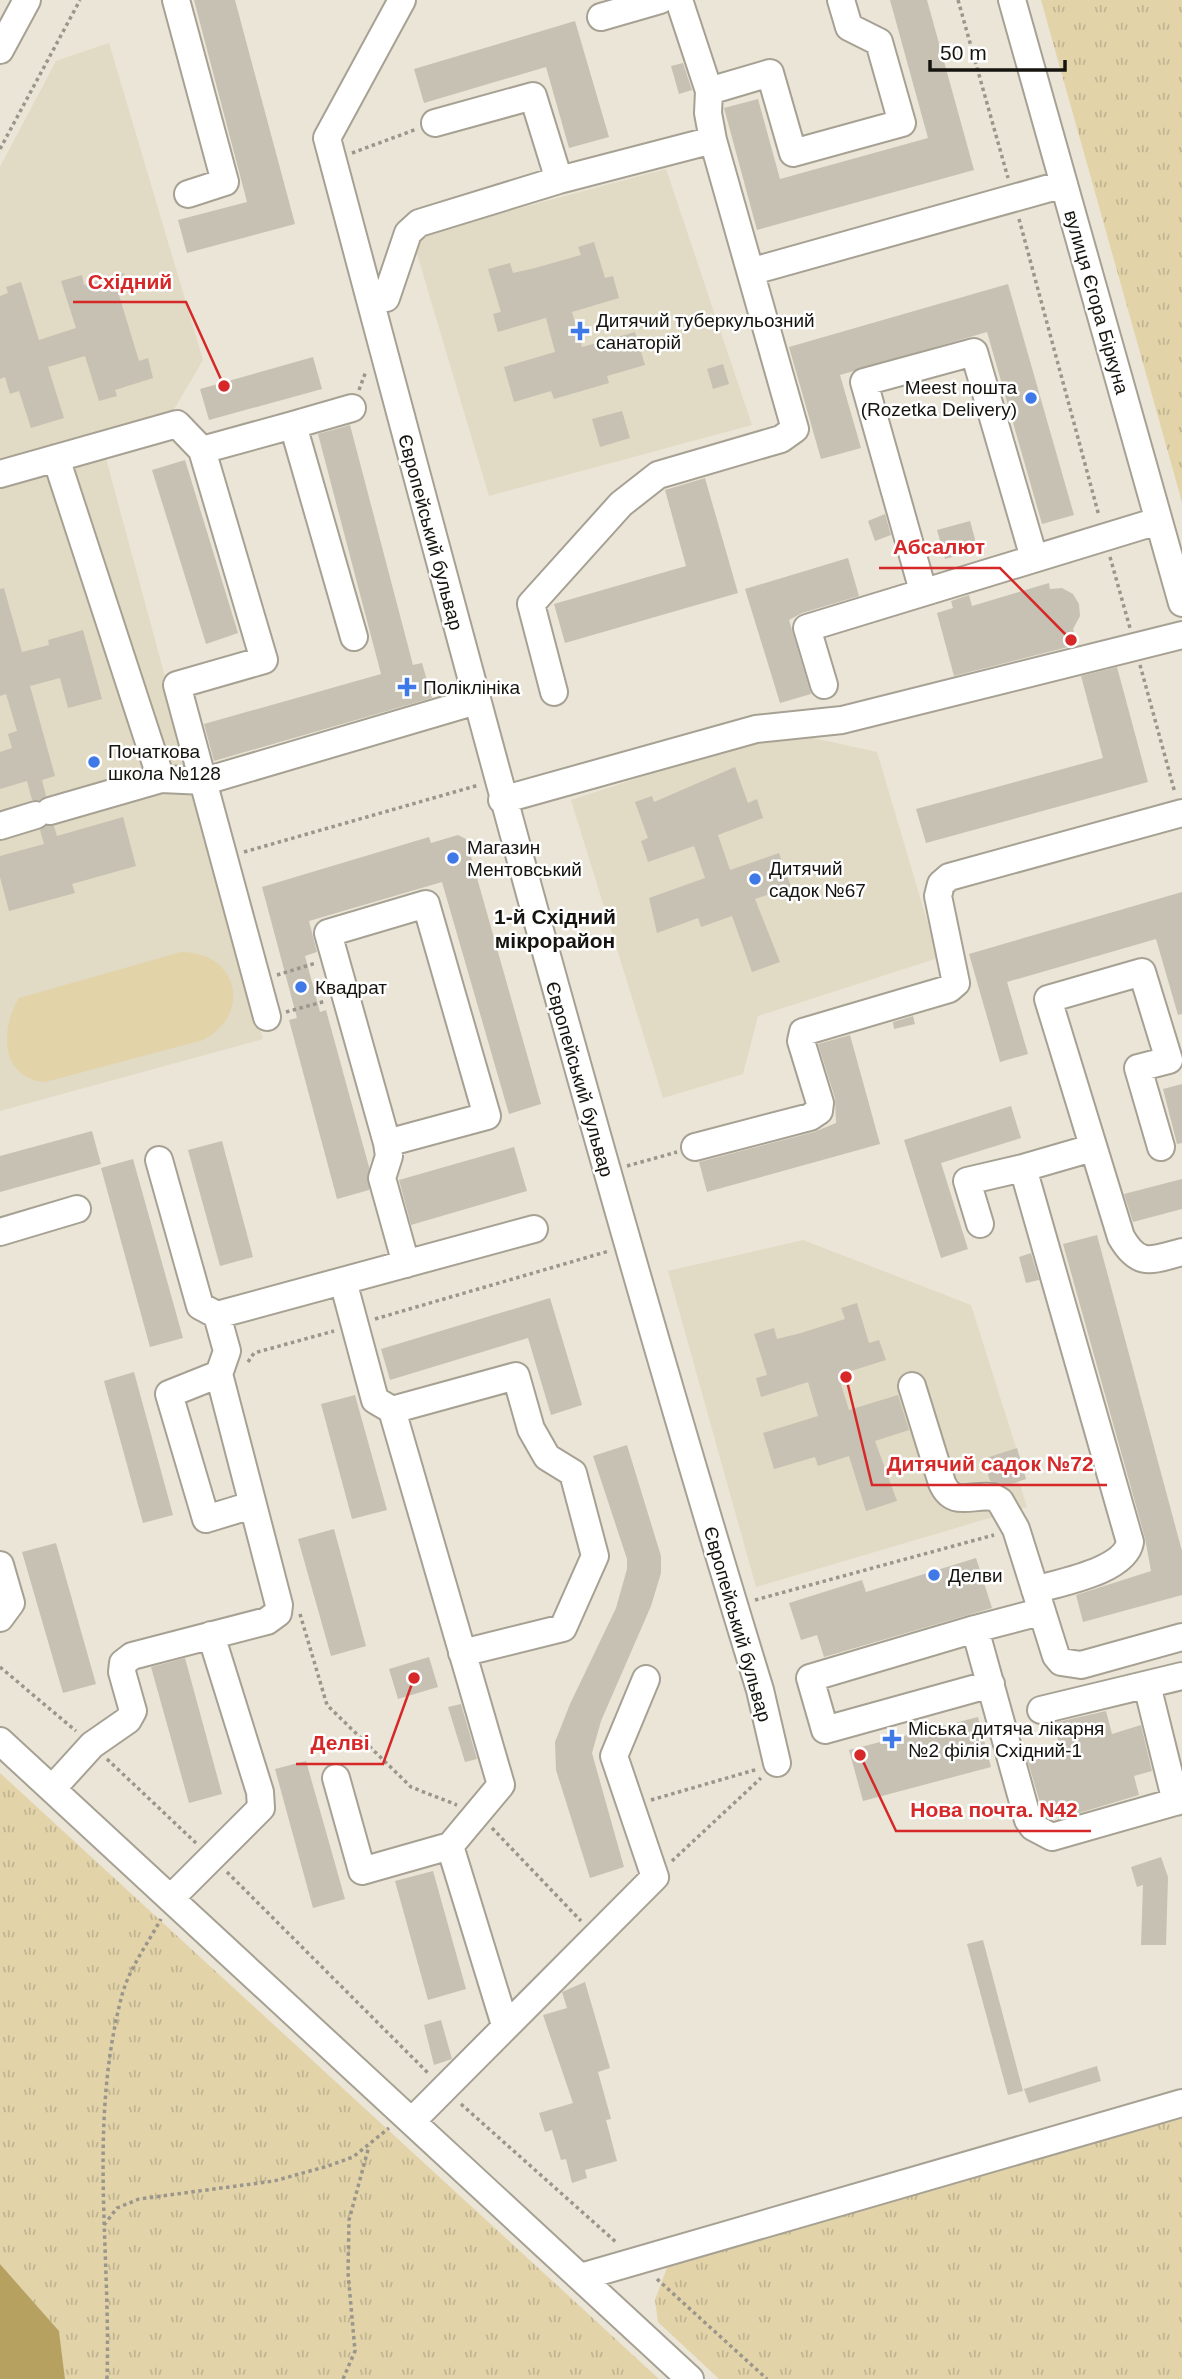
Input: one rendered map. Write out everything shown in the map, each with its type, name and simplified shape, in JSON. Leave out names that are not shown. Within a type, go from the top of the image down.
[{"type":"street","points":[[0,50],[27,0]]},
{"type":"street","points":[[176,0],[225,182],[188,194]]},
{"type":"street","name":"Європейський бульвар","points":[[402,0],[327,138],[499,790],[627,1246],[760,1690],[777,1763]]},
{"type":"street","points":[[601,17],[660,0]]},
{"type":"street","points":[[554,692],[531,604],[621,504],[658,475],[781,439],[795,429],[713,140],[708,113],[709,91],[679,0]]},
{"type":"street","points":[[709,91],[770,73],[793,153],[902,123],[878,42],[849,27],[841,0]]},
{"type":"street","name":"вулиця Єгора Біркуна","points":[[1012,0],[1182,603]]},
{"type":"street","points":[[435,122],[533,96],[559,180]]},
{"type":"street","points":[[386,298],[408,233],[419,223],[559,180],[713,140]]},
{"type":"street","points":[[752,271],[1064,184]]},
{"type":"street","points":[[923,591],[864,382],[974,352],[1034,558]]},
{"type":"street","points":[[202,450],[352,408]]},
{"type":"street","points":[[0,474],[177,424],[202,450],[264,660],[177,685],[267,1017]]},
{"type":"street","points":[[293,425],[354,637]]},
{"type":"street","points":[[56,458],[160,779]]},
{"type":"street","points":[[824,685],[807,628],[1158,521]]},
{"type":"street","points":[[499,790],[756,729],[842,720],[1182,635]]},
{"type":"street","points":[[0,826],[160,779],[205,781],[476,702]]},
{"type":"street","points":[[695,1147],[810,1117],[819,1111],[820,1103],[801,1041],[803,1032],[949,989],[956,983],[937,896],[941,884],[949,877],[1181,813]]},
{"type":"street","points":[[387,1143],[486,1116],[426,904],[328,933],[387,1143],[389,1156],[382,1178],[406,1264]]},
{"type":"street","points":[[1161,1147],[1138,1068],[1169,1060],[1142,972],[1048,999],[1121,1237],[1131,1255],[1149,1261],[1182,1252]]},
{"type":"street","points":[[980,1224],[967,1181],[1092,1148]]},
{"type":"street","points":[[159,1160],[200,1306],[217,1315],[534,1229]]},
{"type":"street","points":[[991,1684],[825,1730],[810,1678],[975,1629],[1116,1564],[1128,1553],[1130,1542],[1023,1168]]},
{"type":"street","points":[[0,1232],[77,1209]]},
{"type":"street","points":[[337,1778],[362,1871],[450,1846],[501,1785],[392,1410],[375,1400],[343,1281]]},
{"type":"street","points":[[52,1789],[92,1745],[128,1720],[133,1712],[123,1663],[132,1656],[267,1621],[278,1613],[279,1605],[219,1374],[227,1351],[217,1315]]},
{"type":"street","points":[[219,1374],[169,1394],[206,1519],[252,1505]]},
{"type":"street","points":[[392,1410],[516,1376],[531,1429],[547,1457],[573,1473],[595,1556],[563,1628],[463,1653]]},
{"type":"street","points":[[912,1386],[948,1495],[958,1500],[982,1495],[993,1497],[1000,1501],[1016,1529],[1056,1656],[1061,1662],[1071,1666],[1182,1637]]},
{"type":"street","points":[[0,1565],[10,1603],[0,1618]]},
{"type":"street","points":[[975,1629],[1028,1820],[1033,1827],[1052,1837],[1179,1801],[1147,1685]]},
{"type":"street","points":[[171,1898],[261,1808],[260,1792],[211,1635]]},
{"type":"street","points":[[1041,1710],[1182,1676]]},
{"type":"street","points":[[413,2120],[594,1935],[655,1877],[614,1756],[646,1679]]},
{"type":"street","points":[[0,1741],[413,2120],[690,2379]]},
{"type":"street","points":[[450,1846],[505,2025]]},
{"type":"street","points":[[580,2277],[1182,2103]]},
{"type":"path","points":[[0,149],[80,0]]},
{"type":"path","points":[[958,0],[1181,813]]},
{"type":"path","points":[[332,160],[435,122]]},
{"type":"path","points":[[225,858],[499,790]]},
{"type":"path","points":[[258,980],[335,957]]},
{"type":"path","points":[[267,1017],[345,996]]},
{"type":"path","points":[[606,1172],[695,1147]]},
{"type":"path","points":[[246,1365],[254,1353],[627,1246]]},
{"type":"path","points":[[734,1606],[1016,1529]]},
{"type":"path","points":[[299,1613],[327,1705],[411,1787],[478,1813],[594,1935]]},
{"type":"path","points":[[630,1807],[777,1763]]},
{"type":"path","points":[[655,1877],[777,1763]]},
{"type":"path","points":[[107,2379],[109,2320],[102,2227],[105,2079],[123,1992],[171,1898]]},
{"type":"path","points":[[443,2088],[767,2379]]},
{"type":"path","points":[[102,2227],[117,2208],[139,2199],[274,2181],[353,2157],[386,2129],[413,2120]]},
{"type":"path","points":[[343,2379],[355,2351],[348,2273],[349,2220],[369,2144]]},
{"type":"shaded area","points":[[109,43],[203,360],[170,416],[0,464],[0,167],[56,61]]},
{"type":"shaded area","name":"Дитячий туберкульозний санаторій","points":[[666,169],[752,425],[489,496],[412,237]]},
{"type":"shaded area","name":"Початкова школа №128","points":[[105,455],[263,1039],[0,1111],[0,484]]},
{"type":"shaded area","name":"Дитячий садок №67","points":[[782,731],[877,752],[938,958],[758,1016],[743,1074],[663,1098],[571,800]]},
{"type":"shaded area","points":[[803,1240],[971,1305],[1026,1479],[1019,1481],[1027,1507],[756,1587],[668,1271]]},
{"type":"shaded area","points":[[0,2264],[59,2331],[65,2379],[0,2379]]},
{"type":"green space","points":[[1041,0],[1182,0],[1182,502]]},
{"type":"green space","points":[[181,952],[200,955],[216,962],[226,973],[232,986],[233,1001],[229,1015],[219,1029],[203,1040],[45,1082],[30,1079],[19,1072],[12,1062],[7,1037],[13,1010],[19,998]]},
{"type":"green space","points":[[0,1773],[659,2379],[65,2379],[59,2331],[0,2264]]},
{"type":"green space","points":[[1182,2115],[1182,2379],[719,2379],[658,2322],[655,2300],[668,2265]]},
{"type":"building","points":[[194,0],[235,0],[295,224],[187,253],[178,220],[247,202]]},
{"type":"building","points":[[890,0],[927,0],[974,170],[757,230],[724,108],[758,99],[780,179],[928,138]]},
{"type":"building","points":[[575,21],[609,137],[569,148],[546,67],[424,103],[414,69]]},
{"type":"building","points":[[683,63],[692,90],[679,94],[671,66]]},
{"type":"building","points":[[594,242],[605,278],[613,276],[619,298],[572,312],[582,347],[635,332],[645,365],[607,376],[609,383],[554,399],[551,391],[514,402],[504,367],[555,352],[546,318],[498,332],[493,314],[501,312],[488,269],[510,263],[513,273],[535,268],[581,255],[578,247]]},
{"type":"building","points":[[124,273],[129,291],[119,295],[139,361],[148,358],[153,378],[115,390],[117,396],[99,401],[85,356],[48,367],[64,418],[31,428],[19,391],[10,394],[5,377],[0,379],[0,296],[8,293],[6,287],[21,282],[39,340],[76,328],[61,281],[82,275],[84,285]]},
{"type":"building","points":[[1008,284],[1074,515],[1042,524],[987,332],[840,375],[861,448],[821,459],[789,347]]},
{"type":"building","points":[[313,357],[322,389],[209,420],[200,389]]},
{"type":"building","points":[[723,364],[729,384],[713,389],[707,369]]},
{"type":"building","points":[[622,411],[630,438],[600,447],[592,419]]},
{"type":"building","points":[[350,425],[413,665],[422,663],[432,698],[214,761],[204,724],[381,674],[318,434]]},
{"type":"building","points":[[185,460],[238,633],[206,644],[152,470]]},
{"type":"building","points":[[705,478],[738,593],[565,643],[554,604],[686,566],[665,490]]},
{"type":"building","points":[[885,514],[891,535],[875,541],[868,521]]},
{"type":"building","points":[[970,521],[978,550],[945,559],[937,530]]},
{"type":"building","points":[[848,558],[859,596],[802,613],[789,620],[811,694],[780,703],[745,589]]},
{"type":"building","points":[[1049,583],[1050,589],[1062,588],[1073,594],[1079,604],[1080,616],[1073,629],[1076,639],[1066,642],[1068,647],[954,676],[937,613],[953,608],[951,601],[969,595],[972,606]]},
{"type":"building","points":[[4,588],[22,652],[49,645],[48,640],[83,630],[102,699],[68,708],[60,678],[30,686],[55,776],[42,780],[46,796],[39,800],[32,800],[27,781],[0,789],[0,752],[12,748],[8,734],[17,731],[6,694],[0,696],[0,589]]},
{"type":"building","points":[[1117,667],[1148,782],[926,843],[916,809],[1103,758],[1081,676]]},
{"type":"building","points":[[735,767],[748,803],[757,799],[763,818],[718,835],[730,870],[779,853],[791,887],[755,899],[780,962],[752,972],[732,916],[701,927],[698,918],[657,933],[649,898],[705,878],[694,846],[648,862],[641,841],[648,838],[635,802],[652,796],[654,802]]},
{"type":"building","points":[[123,817],[136,866],[72,884],[75,893],[9,911],[0,877],[0,856],[44,844],[40,830],[47,826],[54,826],[57,836]]},
{"type":"building","points":[[458,835],[466,839],[541,1104],[509,1114],[442,882],[309,921],[317,952],[305,956],[320,1012],[326,1010],[369,1167],[369,1190],[337,1199],[289,1020],[297,1018],[262,887],[429,837],[431,843]]},
{"type":"building","points":[[1182,892],[1182,1014],[1178,1015],[1156,939],[1007,982],[1028,1054],[1000,1062],[969,954]]},
{"type":"building","points":[[913,1016],[915,1024],[894,1029],[893,1022]]},
{"type":"building","points":[[850,1035],[880,1144],[707,1192],[699,1162],[814,1132],[836,1123],[835,1098],[818,1044]]},
{"type":"building","points":[[1182,1084],[1182,1143],[1177,1144],[1163,1089]]},
{"type":"building","points":[[1011,1106],[1021,1138],[941,1163],[968,1249],[941,1258],[904,1140]]},
{"type":"building","points":[[92,1131],[101,1164],[0,1192],[0,1156]]},
{"type":"building","points":[[222,1141],[253,1257],[220,1266],[188,1150]]},
{"type":"building","points":[[514,1147],[527,1191],[411,1225],[399,1180]]},
{"type":"building","points":[[133,1159],[183,1338],[150,1347],[101,1168]]},
{"type":"building","points":[[1182,1179],[1182,1209],[1133,1222],[1124,1194]]},
{"type":"building","points":[[1097,1235],[1182,1551],[1182,1595],[1083,1622],[1076,1595],[1151,1571],[1145,1538],[1063,1244]]},
{"type":"building","points":[[1031,1253],[1039,1280],[1026,1283],[1019,1257]]},
{"type":"building","points":[[550,1298],[582,1405],[551,1415],[528,1338],[390,1380],[381,1349]]},
{"type":"building","points":[[857,1303],[869,1343],[879,1340],[886,1360],[838,1375],[849,1410],[898,1395],[909,1430],[875,1441],[897,1501],[866,1511],[849,1456],[818,1466],[815,1457],[774,1469],[763,1433],[818,1416],[808,1382],[761,1397],[756,1378],[767,1375],[754,1334],[774,1328],[777,1339],[801,1333],[845,1319],[841,1308]]},
{"type":"building","points":[[134,1372],[173,1515],[143,1523],[104,1381]]},
{"type":"building","points":[[355,1395],[387,1510],[352,1519],[321,1404]]},
{"type":"building","points":[[627,1445],[661,1556],[661,1573],[651,1606],[601,1721],[592,1753],[624,1867],[590,1878],[556,1770],[555,1742],[616,1608],[627,1569],[627,1559],[593,1456]]},
{"type":"building","points":[[1017,1448],[1026,1479],[1005,1486],[990,1481],[983,1459]]},
{"type":"building","points":[[334,1529],[366,1646],[331,1656],[298,1539]]},
{"type":"building","points":[[56,1543],[96,1684],[63,1693],[22,1552]]},
{"type":"building","points":[[976,1558],[992,1608],[824,1657],[817,1635],[801,1640],[789,1603],[862,1580],[866,1592]]},
{"type":"building","points":[[429,1657],[438,1687],[398,1699],[389,1669]]},
{"type":"building","points":[[185,1658],[222,1794],[189,1803],[151,1667]]},
{"type":"building","points":[[461,1704],[477,1759],[465,1762],[448,1707]]},
{"type":"building","points":[[1106,1711],[1112,1734],[1141,1725],[1152,1771],[1134,1776],[1139,1795],[1059,1819],[1054,1802],[1041,1806],[1027,1759],[1061,1749],[1053,1723]]},
{"type":"building","points":[[978,1717],[991,1767],[863,1801],[849,1750]]},
{"type":"building","points":[[306,1761],[345,1899],[313,1908],[275,1769]]},
{"type":"building","points":[[1161,1857],[1168,1877],[1166,1945],[1141,1945],[1143,1885],[1137,1887],[1131,1867]]},
{"type":"building","points":[[433,1871],[466,1989],[428,2000],[395,1881]]},
{"type":"building","points":[[983,1940],[1023,2091],[1008,2095],[967,1944]]},
{"type":"building","points":[[585,1982],[610,2068],[598,2072],[611,2119],[606,2120],[617,2161],[585,2170],[587,2178],[572,2183],[566,2159],[561,2160],[552,2130],[545,2132],[539,2113],[573,2103],[543,2015],[567,2008],[562,1992]]},
{"type":"building","points":[[441,2020],[452,2059],[434,2065],[424,2025]]},
{"type":"building","points":[[1097,2066],[1101,2081],[1029,2103],[1024,2089]]},
{"type":"place","name":"Дитячий туберкульозний санаторій","points":[[580,331]]},
{"type":"place","name":"Східний","points":[[224,386]]},
{"type":"place","name":"Meest пошта (Rozetka Delivery)","points":[[1031,398]]},
{"type":"place","name":"Абсалют","points":[[1071,640]]},
{"type":"place","name":"Поліклініка","points":[[407,687]]},
{"type":"place","name":"Початкова школа №128","points":[[94,762]]},
{"type":"place","name":"Магазин Ментовський","points":[[453,858]]},
{"type":"place","name":"Дитячий садок №67","points":[[755,879]]},
{"type":"place","name":"Квадрат","points":[[301,987]]},
{"type":"place","name":"Дитячий садок №72","points":[[846,1377]]},
{"type":"place","name":"Делви","points":[[934,1575]]},
{"type":"place","name":"Делві","points":[[414,1678]]},
{"type":"place","name":"Міська дитяча лікарня №2 філія Східний-1","points":[[892,1739]]},
{"type":"place","name":"Нова почта. N42","points":[[860,1755]]},
{"type":"district","name":"1-й Східний мікрорайон","points":[[555,929]]}]
